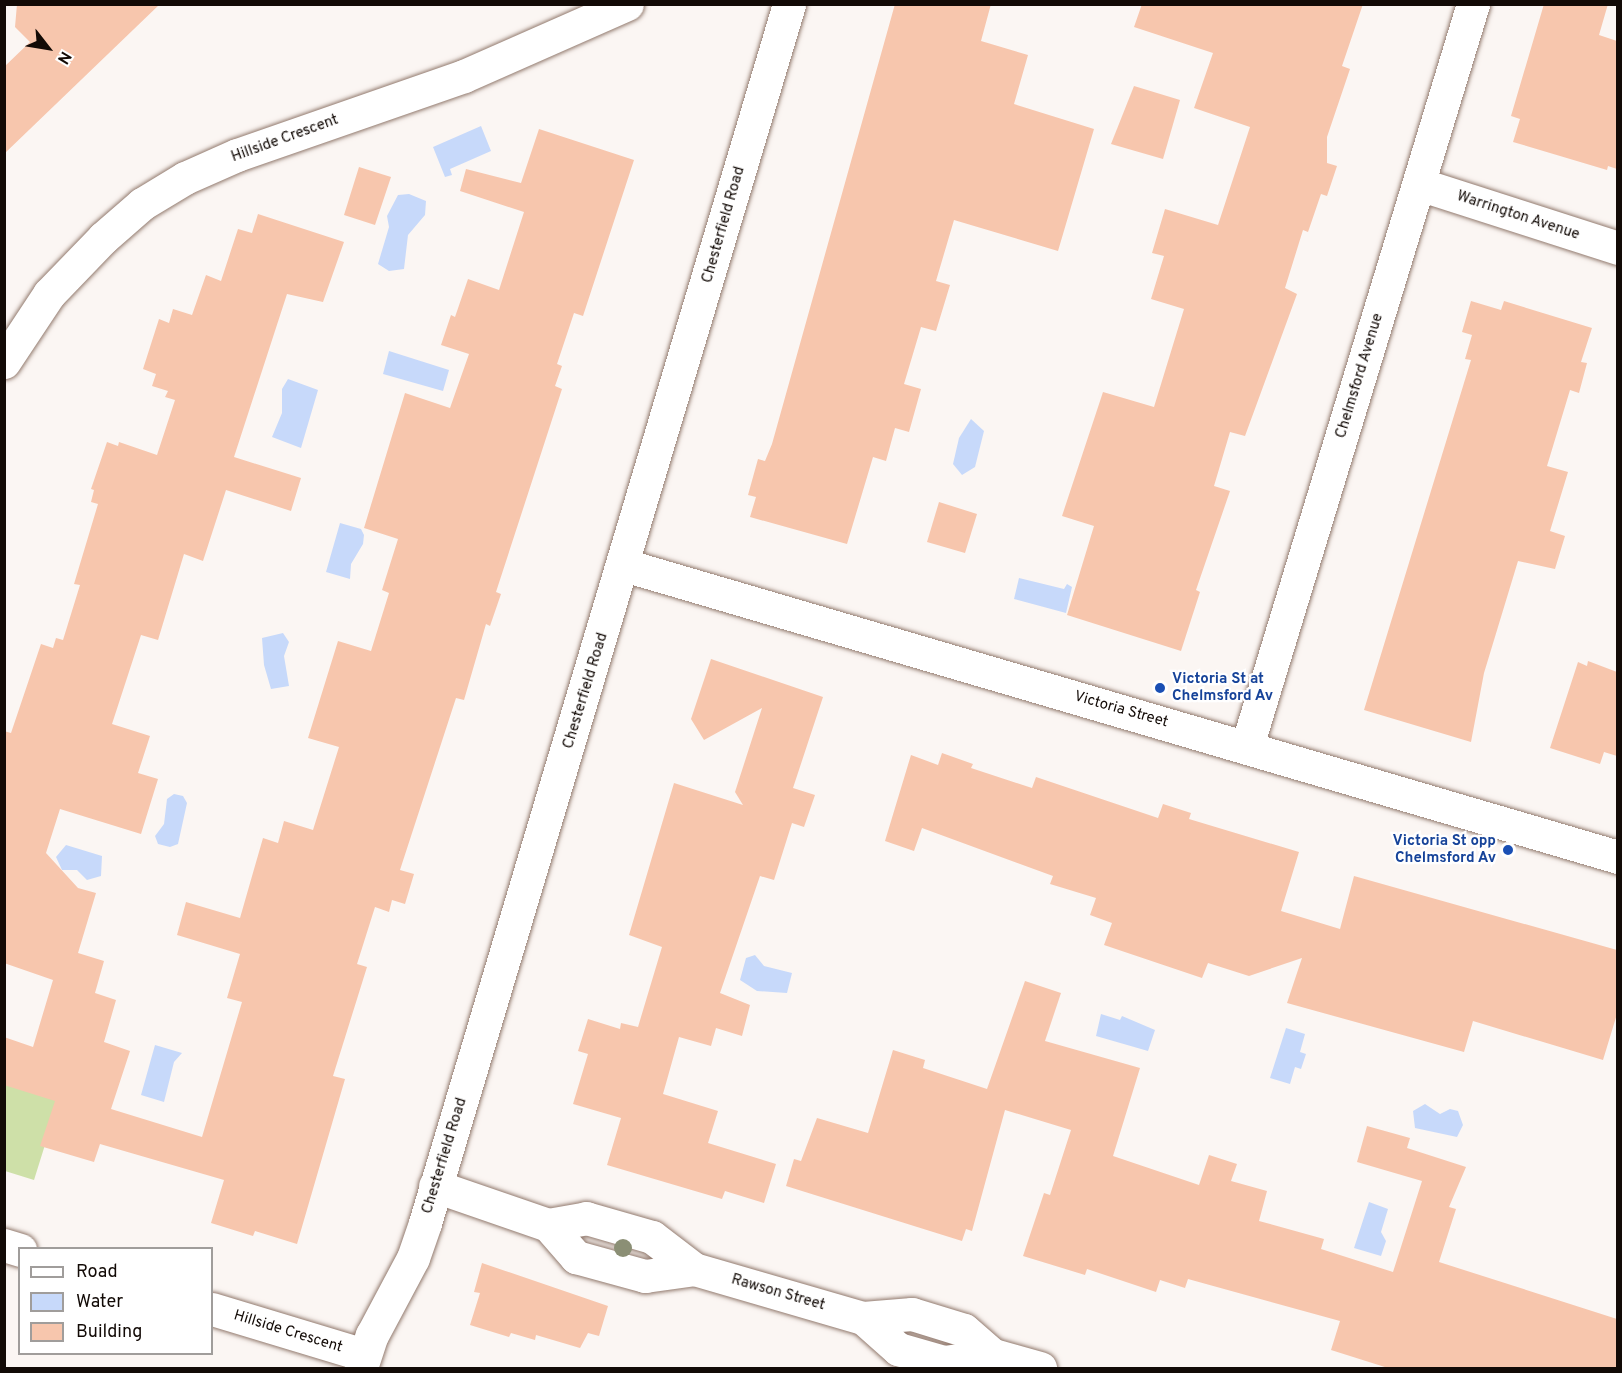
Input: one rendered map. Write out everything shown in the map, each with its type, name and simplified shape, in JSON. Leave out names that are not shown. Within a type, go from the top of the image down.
[{"type":"street","name":"Hillside Crescent","points":[[4,362],[49,294],[103,238],[142,204],[185,178],[237,155],[464,76],[627,4]]},
{"type":"street","name":"Chesterfield Road","points":[[362,1362],[413,1258],[624,565],[789,4]]},
{"type":"street","name":"Chelmsford Avenue","points":[[1247,746],[1473,4]]},
{"type":"street","name":"Warrington Avenue","points":[[1419,184],[1617,248]]},
{"type":"street","name":"Victoria Street","points":[[624,565],[1617,856]]},
{"type":"street","name":"Rawson Street","points":[[435,1186],[549,1225],[576,1257],[645,1276],[694,1269],[863,1318],[898,1349],[944,1362],[993,1355],[1040,1368]]},
{"type":"street","name":"Hillside Crescent","points":[[213,1309],[362,1362]]},
{"type":"green space","points":[[5,1082],[59,1100],[34,1180],[5,1171]]},
{"type":"water","points":[[481,126],[491,151],[450,169],[452,175],[445,177],[433,147]]},
{"type":"water","points":[[409,194],[426,201],[425,215],[408,235],[404,269],[389,271],[378,264],[389,227],[387,216],[398,195]]},
{"type":"water","points":[[389,351],[449,370],[443,391],[383,374]]},
{"type":"water","points":[[288,379],[318,390],[301,448],[272,437],[282,413],[282,389]]},
{"type":"water","points":[[971,419],[984,431],[975,467],[962,475],[953,464],[959,438]]},
{"type":"water","points":[[340,523],[361,529],[364,535],[363,544],[351,564],[350,579],[326,572]]},
{"type":"water","points":[[1019,578],[1064,589],[1067,584],[1072,587],[1066,613],[1014,599]]},
{"type":"water","points":[[283,633],[289,642],[284,656],[289,686],[271,689],[264,665],[262,638]]},
{"type":"water","points":[[174,794],[183,796],[187,803],[178,844],[170,847],[158,844],[155,836],[164,824],[167,799]]},
{"type":"water","points":[[66,845],[102,856],[101,876],[87,880],[77,870],[62,870],[56,857]]},
{"type":"water","points":[[755,955],[764,966],[792,973],[787,993],[757,991],[740,980],[746,958]]},
{"type":"water","points":[[1101,1014],[1120,1020],[1122,1016],[1155,1030],[1148,1051],[1096,1036]]},
{"type":"water","points":[[1286,1028],[1305,1034],[1300,1052],[1306,1054],[1301,1069],[1295,1067],[1290,1084],[1270,1078]]},
{"type":"water","points":[[155,1045],[182,1053],[174,1062],[164,1102],[141,1095]]},
{"type":"water","points":[[1425,1104],[1440,1114],[1450,1109],[1458,1111],[1463,1125],[1457,1137],[1415,1128],[1413,1111]]},
{"type":"water","points":[[1369,1202],[1388,1209],[1381,1232],[1386,1241],[1381,1256],[1354,1248]]},
{"type":"building","points":[[17,4],[160,4],[4,154],[4,67],[30,42],[15,27]]},
{"type":"building","points":[[895,4],[991,4],[981,41],[1028,55],[1014,104],[1094,129],[1058,251],[954,220],[936,281],[950,285],[936,331],[921,327],[904,384],[921,389],[909,432],[895,428],[886,461],[873,457],[847,544],[750,517],[756,497],[748,495],[758,459],[765,461],[772,444]]},
{"type":"building","points":[[1142,4],[1363,4],[1342,66],[1350,69],[1327,137],[1327,163],[1337,166],[1327,196],[1321,194],[1308,232],[1303,230],[1285,288],[1297,294],[1245,436],[1230,432],[1214,486],[1230,491],[1196,590],[1200,592],[1181,651],[1067,615],[1094,526],[1062,516],[1103,392],[1154,407],[1184,309],[1151,299],[1164,256],[1152,253],[1165,209],[1218,225],[1250,127],[1194,108],[1213,53],[1134,27]]},
{"type":"building","points":[[1544,4],[1608,4],[1599,35],[1617,41],[1617,169],[1608,166],[1607,170],[1513,142],[1520,119],[1511,116]]},
{"type":"building","points":[[1134,86],[1180,100],[1163,159],[1111,144]]},
{"type":"building","points":[[539,129],[634,160],[583,316],[574,313],[557,364],[562,366],[555,386],[562,389],[496,592],[501,594],[490,626],[486,624],[464,700],[456,698],[400,870],[414,874],[405,904],[392,900],[389,912],[375,907],[357,964],[367,967],[333,1076],[345,1079],[297,1244],[255,1231],[253,1236],[211,1223],[224,1180],[100,1144],[94,1162],[40,1146],[55,1101],[4,1085],[4,1037],[33,1047],[53,980],[4,963],[4,731],[11,733],[41,644],[53,648],[56,638],[63,640],[80,585],[74,584],[98,504],[91,502],[94,490],[91,489],[107,442],[118,446],[119,442],[157,455],[175,400],[165,397],[168,391],[152,386],[156,374],[143,369],[159,319],[169,323],[173,309],[192,315],[206,275],[221,281],[238,229],[252,233],[258,214],[344,242],[323,302],[287,294],[234,457],[301,478],[291,511],[226,490],[203,561],[184,554],[158,640],[141,635],[112,724],[150,736],[138,773],[158,779],[141,834],[60,809],[46,853],[78,888],[96,893],[78,953],[104,961],[95,993],[116,1000],[104,1042],[130,1051],[111,1109],[202,1137],[242,1002],[227,998],[240,954],[177,935],[186,902],[240,918],[263,838],[278,843],[284,821],[313,830],[339,747],[308,738],[338,641],[371,651],[389,593],[382,590],[398,539],[364,528],[405,393],[450,408],[469,354],[441,345],[451,315],[455,317],[468,279],[499,290],[524,212],[460,191],[466,169],[521,183]]},
{"type":"building","points":[[359,167],[391,177],[375,225],[344,215]]},
{"type":"building","points":[[1471,301],[1501,310],[1504,301],[1592,328],[1581,362],[1587,363],[1579,393],[1570,390],[1547,466],[1568,472],[1550,531],[1565,536],[1555,569],[1518,561],[1484,673],[1471,742],[1364,710],[1471,360],[1465,359],[1472,335],[1462,332]]},
{"type":"building","points":[[939,502],[977,514],[965,553],[927,542]]},
{"type":"building","points":[[711,659],[823,697],[793,788],[815,795],[804,827],[792,823],[774,880],[760,876],[720,993],[750,1005],[742,1036],[716,1028],[711,1046],[679,1037],[663,1094],[718,1111],[708,1143],[776,1164],[764,1203],[725,1191],[722,1199],[607,1165],[621,1118],[573,1104],[588,1054],[578,1051],[588,1019],[620,1029],[621,1023],[638,1027],[662,947],[629,935],[674,783],[743,805],[735,792],[762,708],[704,740],[691,719]]},
{"type":"building","points":[[1588,661],[1617,672],[1617,756],[1604,752],[1600,764],[1550,748],[1578,662],[1587,666]]},
{"type":"building","points":[[942,753],[973,764],[971,768],[1032,788],[1036,777],[1158,818],[1163,804],[1191,813],[1189,819],[1299,852],[1281,911],[1340,929],[1354,876],[1617,950],[1617,1014],[1603,1060],[1473,1021],[1464,1052],[1287,1003],[1302,958],[1249,976],[1208,963],[1202,978],[1104,945],[1112,923],[1090,915],[1096,898],[1050,884],[1053,876],[922,828],[914,851],[885,841],[911,755],[938,765]]},
{"type":"building","points":[[1025,981],[1061,993],[1045,1041],[1140,1068],[1113,1156],[1199,1185],[1209,1155],[1237,1164],[1231,1181],[1267,1191],[1259,1221],[1324,1239],[1321,1249],[1393,1272],[1422,1181],[1357,1162],[1367,1126],[1410,1138],[1407,1148],[1466,1167],[1449,1207],[1456,1209],[1439,1262],[1617,1319],[1617,1368],[1388,1368],[1331,1350],[1340,1321],[1188,1279],[1185,1288],[1160,1280],[1156,1292],[1087,1269],[1085,1275],[1023,1256],[1044,1193],[1050,1195],[1071,1130],[1005,1110],[972,1231],[966,1229],[962,1241],[786,1186],[794,1159],[801,1161],[817,1118],[868,1133],[893,1050],[925,1060],[923,1068],[987,1089]]},
{"type":"building","points":[[482,1263],[608,1306],[599,1336],[588,1333],[580,1348],[536,1335],[535,1340],[511,1333],[509,1337],[470,1325],[480,1293],[474,1292]]},
{"type":"place","name":"Victoria St at Chelmsford Av","points":[[1160,688]]},
{"type":"place","name":"Victoria St opp Chelmsford Av","points":[[1508,850]]}]
